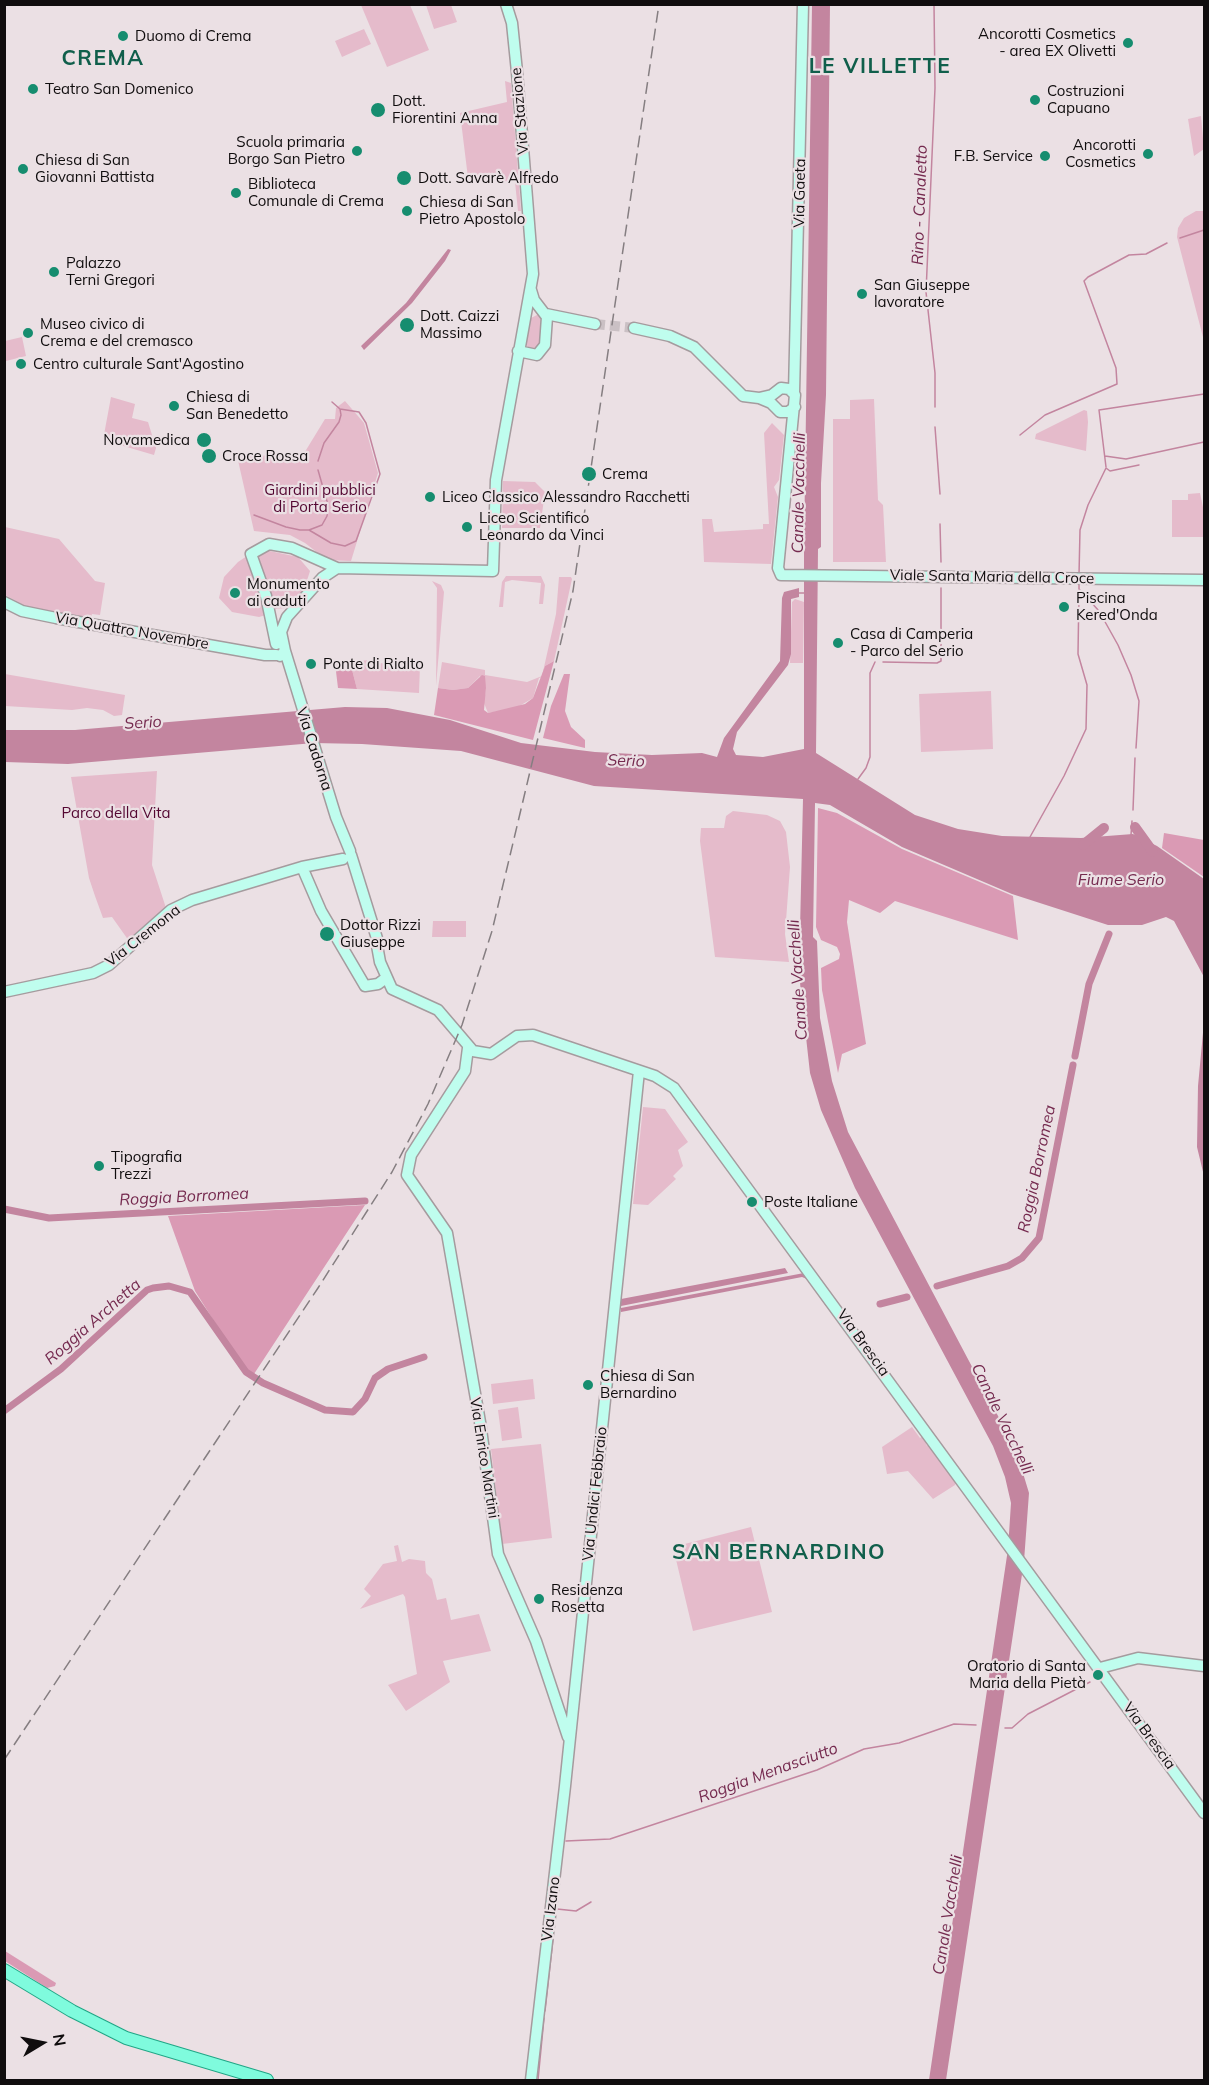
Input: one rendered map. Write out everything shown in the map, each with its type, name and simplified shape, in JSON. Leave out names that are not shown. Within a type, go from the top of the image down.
[{"type":"main road","points":[[4,1970],[72,2011],[148,2046],[267,2080]]},
{"type":"street","name":"Via Stazione","points":[[506,4],[512,23],[533,254],[531,290],[522,338],[525,353]]},
{"type":"street","name":"Via Gaeta","points":[[793,388],[803,4]]},
{"type":"street","points":[[279,650],[283,624],[312,588],[337,568],[493,571],[496,480],[514,377],[525,353],[544,350],[549,326],[545,313],[534,300],[531,290]]},
{"type":"street","points":[[525,320],[531,311],[565,320],[595,324]]},
{"type":"street","points":[[549,326],[565,320]]},
{"type":"street","points":[[634,328],[670,336],[694,346],[736,392],[743,396],[772,399]]},
{"type":"street","points":[[772,399],[781,388],[793,388],[795,407],[793,427]]},
{"type":"street","points":[[772,399],[776,410],[784,413],[793,427]]},
{"type":"street","points":[[784,413],[795,407]]},
{"type":"street","name":"Viale Santa Maria della Croce","points":[[793,427],[779,574],[1204,580]]},
{"type":"street","name":"Via Cadorna","points":[[337,568],[302,552],[269,544],[251,554],[266,596],[279,650],[293,680],[336,817],[345,855],[360,888],[386,978],[395,992],[406,994],[428,1004],[444,1016],[468,1048]]},
{"type":"street","name":"Via Quattro Novembre","points":[[4,603],[22,611],[261,655],[279,650]]},
{"type":"street","name":"Via Cremona","points":[[4,992],[89,975],[109,965],[171,910],[185,903],[345,855]]},
{"type":"street","points":[[302,867],[321,911],[365,986],[378,984],[386,978]]},
{"type":"street","name":"Via Cadorna","points":[[376,940],[396,985],[406,994]]},
{"type":"street","name":"Via Brescia","points":[[468,1048],[483,1054],[491,1054],[517,1036],[533,1035],[669,1083],[687,1103],[1204,1813]]},
{"type":"street","name":"Via Enrico Martini","points":[[468,1048],[465,1071],[411,1155],[406,1168],[408,1179],[447,1233],[480,1422],[498,1554],[536,1641],[568,1737]]},
{"type":"street","name":"Via Undici Febbraio","points":[[568,1737],[573,1711],[639,1071]]},
{"type":"street","points":[[1100,1668],[1138,1658],[1204,1666]]},
{"type":"street","points":[[553,1696],[575,1691]]},
{"type":"street","points":[[558,1709],[565,1713],[573,1711]]},
{"type":"street","name":"Via Izano","points":[[531,2080],[568,1737]]},
{"type":"green space","points":[[361,5],[410,5],[429,50],[387,67]]},
{"type":"green space","points":[[426,5],[451,5],[457,22],[434,29]]},
{"type":"green space","points":[[364,29],[371,44],[342,57],[335,41]]},
{"type":"green space","points":[[505,81],[511,83],[521,211],[518,211],[515,182],[468,178],[460,113],[507,102]]},
{"type":"green space","points":[[1201,116],[1204,149],[1194,156],[1188,119]]},
{"type":"green space","points":[[1196,211],[1204,211],[1204,341],[1177,237],[1178,228],[1184,218]]},
{"type":"green space","points":[[539,314],[543,319],[540,344],[536,349],[529,349],[526,344],[531,318]]},
{"type":"green space","points":[[22,337],[26,356],[6,361],[5,341]]},
{"type":"green space","points":[[111,397],[135,404],[132,418],[148,422],[156,448],[154,455],[103,440]]},
{"type":"green space","points":[[874,399],[878,500],[883,505],[886,562],[833,562],[833,419],[850,419],[850,400]]},
{"type":"green space","name":"Giardini pubblici di Porta Serio","points":[[345,401],[364,423],[378,473],[351,561],[327,560],[290,535],[254,531],[237,456],[303,455],[325,419],[335,419],[336,408]]},
{"type":"green space","points":[[1084,410],[1087,411],[1088,422],[1086,451],[1035,439],[1036,434]]},
{"type":"green space","points":[[772,423],[784,435],[779,480],[774,487],[778,497],[771,564],[704,562],[702,519],[712,519],[714,532],[763,529],[763,524],[769,524],[764,433]]},
{"type":"green space","points":[[503,481],[535,482],[545,492],[540,528],[502,528]]},
{"type":"green space","points":[[1200,493],[1204,512],[1204,537],[1172,537],[1172,500],[1188,500],[1188,494]]},
{"type":"green space","points":[[5,527],[59,539],[95,581],[105,583],[100,615],[92,614],[91,618],[31,609],[5,595]]},
{"type":"green space","points":[[265,550],[298,557],[310,571],[304,590],[286,608],[275,609],[257,555]]},
{"type":"green space","points":[[247,556],[266,615],[259,617],[232,612],[219,598],[224,577]]},
{"type":"green space","points":[[506,576],[541,576],[545,585],[543,604],[539,604],[541,583],[512,580],[505,582],[503,607],[499,607],[502,582]]},
{"type":"green space","points":[[559,577],[571,577],[572,579],[554,661],[545,666],[542,677],[539,678],[533,698],[516,708],[488,713],[484,703],[486,688],[480,676],[468,688],[453,690],[438,688],[442,662],[485,670],[485,675],[527,682],[542,676],[556,614]]},
{"type":"green space","points":[[432,581],[441,585],[444,592],[436,686],[437,588]]},
{"type":"green space","points":[[795,599],[804,602],[803,663],[790,663],[792,602]]},
{"type":"green space","points":[[369,660],[370,664],[400,662],[400,666],[403,667],[420,666],[419,693],[357,689],[350,662]]},
{"type":"green space","points":[[5,674],[125,695],[122,715],[114,716],[103,710],[87,708],[72,710],[5,706]]},
{"type":"green space","points":[[991,691],[993,749],[921,752],[919,694]]},
{"type":"green space","name":"Parco della Vita","points":[[157,771],[152,865],[166,908],[129,941],[112,917],[103,918],[95,896],[89,878],[71,777]]},
{"type":"green space","points":[[733,811],[767,815],[780,821],[786,832],[790,867],[785,934],[789,962],[715,957],[700,841],[701,828],[724,828],[726,816]]},
{"type":"green space","points":[[433,921],[466,921],[466,937],[432,937]]},
{"type":"green space","points":[[643,1107],[665,1109],[688,1142],[678,1150],[683,1166],[673,1176],[676,1179],[648,1205],[633,1204]]},
{"type":"green space","points":[[533,1379],[535,1399],[493,1404],[491,1384]]},
{"type":"green space","points":[[518,1407],[522,1438],[502,1441],[498,1410]]},
{"type":"green space","points":[[912,1427],[920,1438],[923,1436],[927,1446],[930,1444],[956,1482],[955,1485],[933,1499],[908,1471],[887,1474],[882,1447]]},
{"type":"green space","points":[[541,1444],[552,1538],[502,1544],[491,1449]]},
{"type":"green space","points":[[751,1527],[772,1612],[693,1631],[673,1547]]},
{"type":"green space","points":[[398,1545],[402,1562],[409,1559],[425,1561],[426,1573],[432,1579],[437,1600],[446,1598],[451,1620],[479,1614],[491,1651],[443,1661],[450,1682],[406,1711],[388,1685],[417,1674],[405,1597],[403,1594],[360,1609],[371,1596],[364,1589],[383,1564],[397,1561],[394,1546]]},
{"type":"shaded area","points":[[554,661],[533,740],[434,715],[438,688],[453,690],[468,688],[482,675],[485,676],[486,688],[484,710],[488,713],[525,704],[533,698],[545,666]]},
{"type":"shaded area","points":[[350,662],[357,689],[338,688],[335,663]]},
{"type":"shaded area","points":[[564,674],[570,674],[565,711],[571,727],[585,740],[585,748],[543,738],[551,706]]},
{"type":"shaded area","points":[[818,808],[837,813],[902,849],[1013,896],[1018,940],[895,901],[880,913],[849,900],[847,922],[866,1044],[842,1054],[838,1073],[822,990],[821,968],[839,959],[840,954],[837,947],[821,940],[816,927]]},
{"type":"shaded area","points":[[1164,833],[1204,840],[1204,877],[1162,848]]},
{"type":"shaded area","points":[[365,1205],[254,1374],[249,1371],[238,1359],[195,1291],[168,1216]]},
{"type":"shaded area","points":[[5,1951],[56,1983],[55,1986],[47,1988],[5,1961]]},
{"type":"water","points":[[812,5],[830,5],[826,395],[821,483],[821,547],[818,549],[816,753],[915,815],[958,829],[1002,836],[1081,838],[1133,834],[1157,846],[1204,879],[1204,977],[1174,921],[1166,917],[1142,925],[1108,925],[1012,894],[902,847],[830,805],[815,803],[813,937],[817,941],[820,1018],[832,1081],[848,1132],[1016,1450],[1029,1493],[1024,1561],[946,2080],[929,2080],[1008,1549],[1011,1503],[1005,1477],[993,1446],[855,1188],[821,1110],[810,1073],[799,974],[803,799],[594,786],[461,751],[362,744],[314,743],[68,764],[5,762],[5,730],[75,730],[345,707],[387,708],[450,720],[521,743],[595,752],[652,755],[702,753],[717,757],[724,738],[780,661],[782,598],[784,592],[799,588],[799,597],[791,599],[791,654],[788,665],[737,732],[733,749],[736,755],[763,757],[804,749],[804,546]]},
{"type":"water","points":[[448,249],[451,250],[445,261],[412,303],[364,350],[361,346],[406,303]]},
{"type":"water","points":[[1204,1022],[1204,1176],[1197,1147],[1198,1086]]},
{"type":"water","points":[[785,1268],[788,1273],[621,1306],[621,1299]]},
{"type":"water","points":[[804,1273],[829,1304],[826,1306],[807,1279],[802,1277],[621,1312],[621,1308]]},
{"type":"waterway","name":"Rino - Canaletto","points":[[934,4],[935,88],[926,292],[935,373],[935,407]]},
{"type":"waterway","points":[[1180,238],[1204,230]]},
{"type":"waterway","points":[[1020,435],[1045,415],[1117,384],[1116,368],[1084,281],[1129,255],[1146,254],[1167,243]]},
{"type":"waterway","points":[[1106,467],[1099,410],[1204,394]]},
{"type":"waterway","points":[[318,461],[324,443],[339,422],[341,415],[340,409],[332,402]]},
{"type":"waterway","points":[[309,530],[331,543],[345,546],[356,541],[380,474],[366,423],[359,412],[340,409]]},
{"type":"waterway","name":"Rino - Canaletto","points":[[935,427],[940,494]]},
{"type":"waterway","points":[[1105,456],[1126,459],[1204,442]]},
{"type":"waterway","points":[[1079,575],[1080,530],[1088,505],[1106,468],[1110,471],[1139,465]]},
{"type":"waterway","points":[[254,515],[300,530],[309,530],[322,525],[327,516],[328,505],[318,470]]},
{"type":"waterway","name":"Rino - Canaletto","points":[[940,524],[941,562]]},
{"type":"waterway","points":[[1079,582],[1079,589],[1099,611],[1131,675],[1139,701],[1136,748]]},
{"type":"waterway","name":"Rino - Canaletto","points":[[883,662],[937,663],[941,661],[941,588]]},
{"type":"waterway","points":[[1030,837],[1064,776],[1086,729],[1087,685],[1078,654],[1079,590]]},
{"type":"waterway","points":[[797,593],[807,593]]},
{"type":"waterway","points":[[858,779],[870,757],[870,673],[875,662]]},
{"type":"waterway","points":[[1133,810],[1135,758]]},
{"type":"waterway","points":[[1131,835],[1132,821]]},
{"type":"waterway","points":[[1135,827],[1153,852]]},
{"type":"waterway","points":[[1083,845],[1104,828]]},
{"type":"waterway","points":[[1075,1056],[1089,984],[1109,934]]},
{"type":"waterway","name":"Roggia Borromea","points":[[937,1286],[1008,1266],[1022,1258],[1039,1238],[1073,1065]]},
{"type":"waterway","name":"Roggia Borromea","points":[[4,1209],[49,1218],[365,1201]]},
{"type":"waterway","name":"Roggia Archetta","points":[[4,1411],[61,1369],[147,1290],[153,1288],[169,1286],[190,1292],[246,1372],[263,1383],[325,1410],[353,1412],[365,1399],[375,1378],[388,1369],[424,1357]]},
{"type":"waterway","name":"Roggia Borromea","points":[[880,1304],[907,1297]]},
{"type":"waterway","name":"Roggia Menasciutto","points":[[1005,1728],[1012,1728],[1028,1714],[1090,1682]]},
{"type":"waterway","name":"Roggia Menasciutto","points":[[566,1841],[610,1839],[817,1770],[864,1749],[899,1743],[954,1724],[976,1725]]},
{"type":"waterway","points":[[557,1909],[576,1911],[591,1902]]},
{"type":"waterway","points":[[545,2011],[553,1939]]},
{"type":"waterway","points":[[538,2080],[544,2018]]},
{"type":"tunnel","points":[[595,324],[634,328]]},
{"type":"railway","points":[[4,1760],[318,1288],[392,1172],[428,1104],[462,1025],[492,931],[573,591],[659,4]]},
{"type":"place","name":"Duomo di Crema","points":[[123,36]]},
{"type":"place","name":"Ancorotti Cosmetics - area EX Olivetti","points":[[1128,43]]},
{"type":"place","name":"Teatro San Domenico","points":[[33,89]]},
{"type":"place","name":"Costruzioni Capuano","points":[[1035,100]]},
{"type":"place","name":"Dott. Fiorentini Anna","points":[[378,110]]},
{"type":"place","name":"Scuola primaria Borgo San Pietro","points":[[357,151]]},
{"type":"place","name":"Ancorotti Cosmetics","points":[[1148,154]]},
{"type":"place","name":"F.B. Service","points":[[1045,156]]},
{"type":"place","name":"Chiesa di San Giovanni Battista","points":[[23,169]]},
{"type":"place","name":"Dott. Savarè Alfredo","points":[[404,178]]},
{"type":"place","name":"Biblioteca Comunale di Crema","points":[[236,193]]},
{"type":"place","name":"Chiesa di San Pietro Apostolo","points":[[407,211]]},
{"type":"place","name":"Palazzo Terni Gregori","points":[[54,272]]},
{"type":"place","name":"San Giuseppe lavoratore","points":[[862,294]]},
{"type":"place","name":"Dott. Caizzi Massimo","points":[[407,325]]},
{"type":"place","name":"Museo civico di Crema e del cremasco","points":[[28,333]]},
{"type":"place","name":"Centro culturale Sant'Agostino","points":[[21,364]]},
{"type":"place","name":"Chiesa di San Benedetto","points":[[174,406]]},
{"type":"place","name":"Novamedica","points":[[204,440]]},
{"type":"place","name":"Croce Rossa","points":[[209,456]]},
{"type":"place","name":"Crema","points":[[589,474]]},
{"type":"place","name":"Liceo Classico Alessandro Racchetti","points":[[430,497]]},
{"type":"place","name":"Liceo Scientifico Leonardo da Vinci","points":[[467,527]]},
{"type":"place","name":"Monumento ai caduti","points":[[235,593]]},
{"type":"place","name":"Piscina Kered'Onda","points":[[1064,607]]},
{"type":"place","name":"Casa di Camperia - Parco del Serio","points":[[838,643]]},
{"type":"place","name":"Ponte di Rialto","points":[[311,664]]},
{"type":"place","name":"Dottor Rizzi Giuseppe","points":[[327,934]]},
{"type":"place","name":"Tipografia Trezzi","points":[[99,1166]]},
{"type":"place","name":"Poste Italiane","points":[[752,1202]]},
{"type":"place","name":"Chiesa di San Bernardino","points":[[588,1385]]},
{"type":"place","name":"Residenza Rosetta","points":[[539,1599]]},
{"type":"place","name":"Oratorio di Santa Maria della Pietà","points":[[1098,1675]]},
{"type":"district","name":"CREMA","points":[[103,59]]},
{"type":"district","name":"LE VILLETTE","points":[[880,67]]},
{"type":"district","name":"SAN BERNARDINO","points":[[779,1553]]},
{"type":"water label","name":"Canale Vacchelli","points":[[799,493]]},
{"type":"water label","name":"Serio","points":[[143,723]]},
{"type":"water label","name":"Serio","points":[[626,761]]},
{"type":"water label","name":"Fiume Serio","points":[[1121,880]]},
{"type":"water label","name":"Canale Vacchelli","points":[[798,980]]},
{"type":"water label","name":"Canale Vacchelli","points":[[1002,1419]]},
{"type":"water label","name":"Canale Vacchelli","points":[[948,1915]]}]
